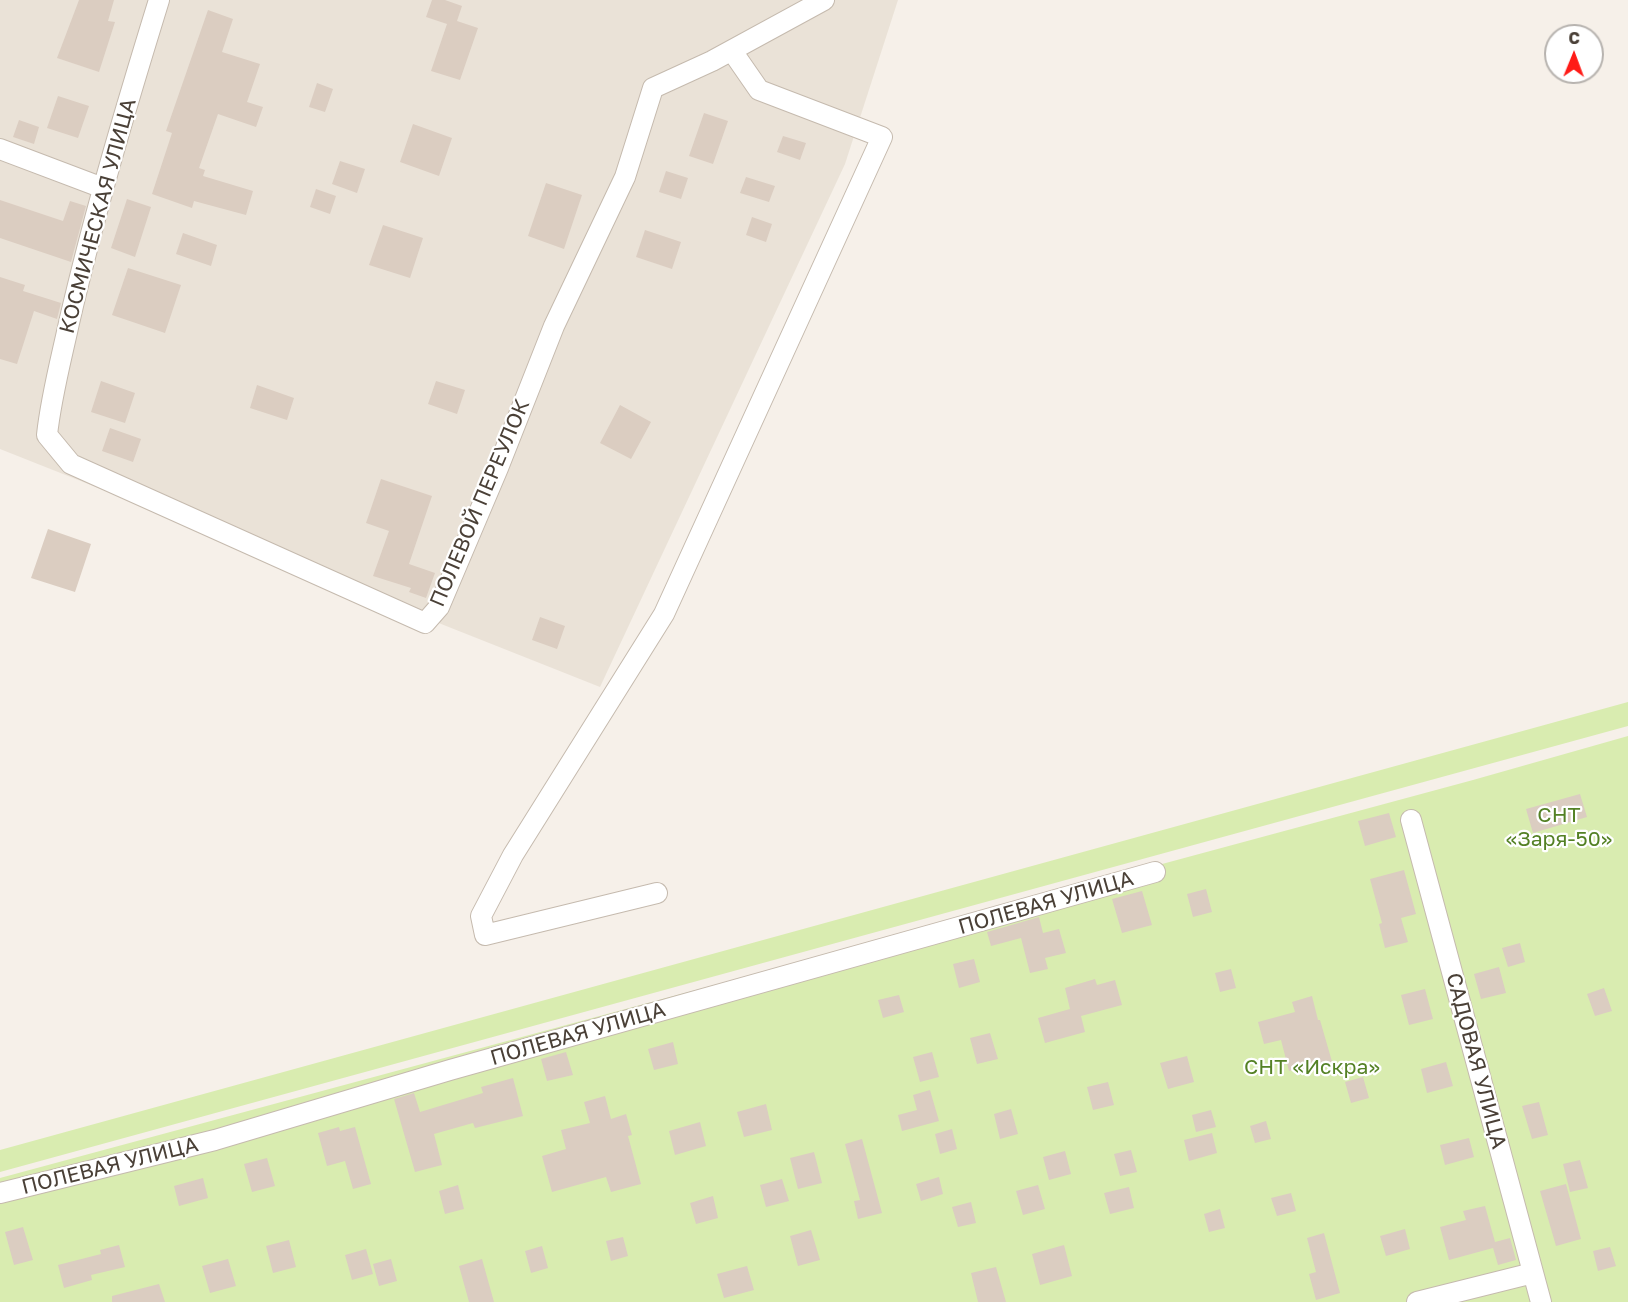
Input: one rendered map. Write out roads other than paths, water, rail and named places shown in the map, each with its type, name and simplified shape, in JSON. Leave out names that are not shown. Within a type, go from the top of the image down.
[{"type":"street","name":"КОСМИЧЕСКАЯ УЛИЦА","points":[[46,435],[78,281],[159,0]]},
{"type":"street","points":[[657,893],[485,935],[481,916],[513,855],[664,614],[882,137],[759,90],[732,51],[824,0]]},
{"type":"street","name":"ПОЛЕВОЙ ПЕРЕУЛОК","points":[[46,435],[71,464],[425,623],[439,607],[498,468],[554,326],[625,177],[653,88],[732,51]]},
{"type":"street","points":[[0,149],[104,188]]},
{"type":"street","name":"САДОВАЯ УЛИЦА","points":[[1411,820],[1541,1302]]},
{"type":"street","name":"ПОЛЕВАЯ УЛИЦА","points":[[0,1193],[215,1140],[450,1070],[1155,872]]},
{"type":"street","points":[[1417,1302],[1533,1273]]},
{"type":"park label","name":"СНТ «Заря-50»","points":[[1559,827]]},
{"type":"park label","name":"СНТ «Искра»","points":[[1312,1067]]}]
